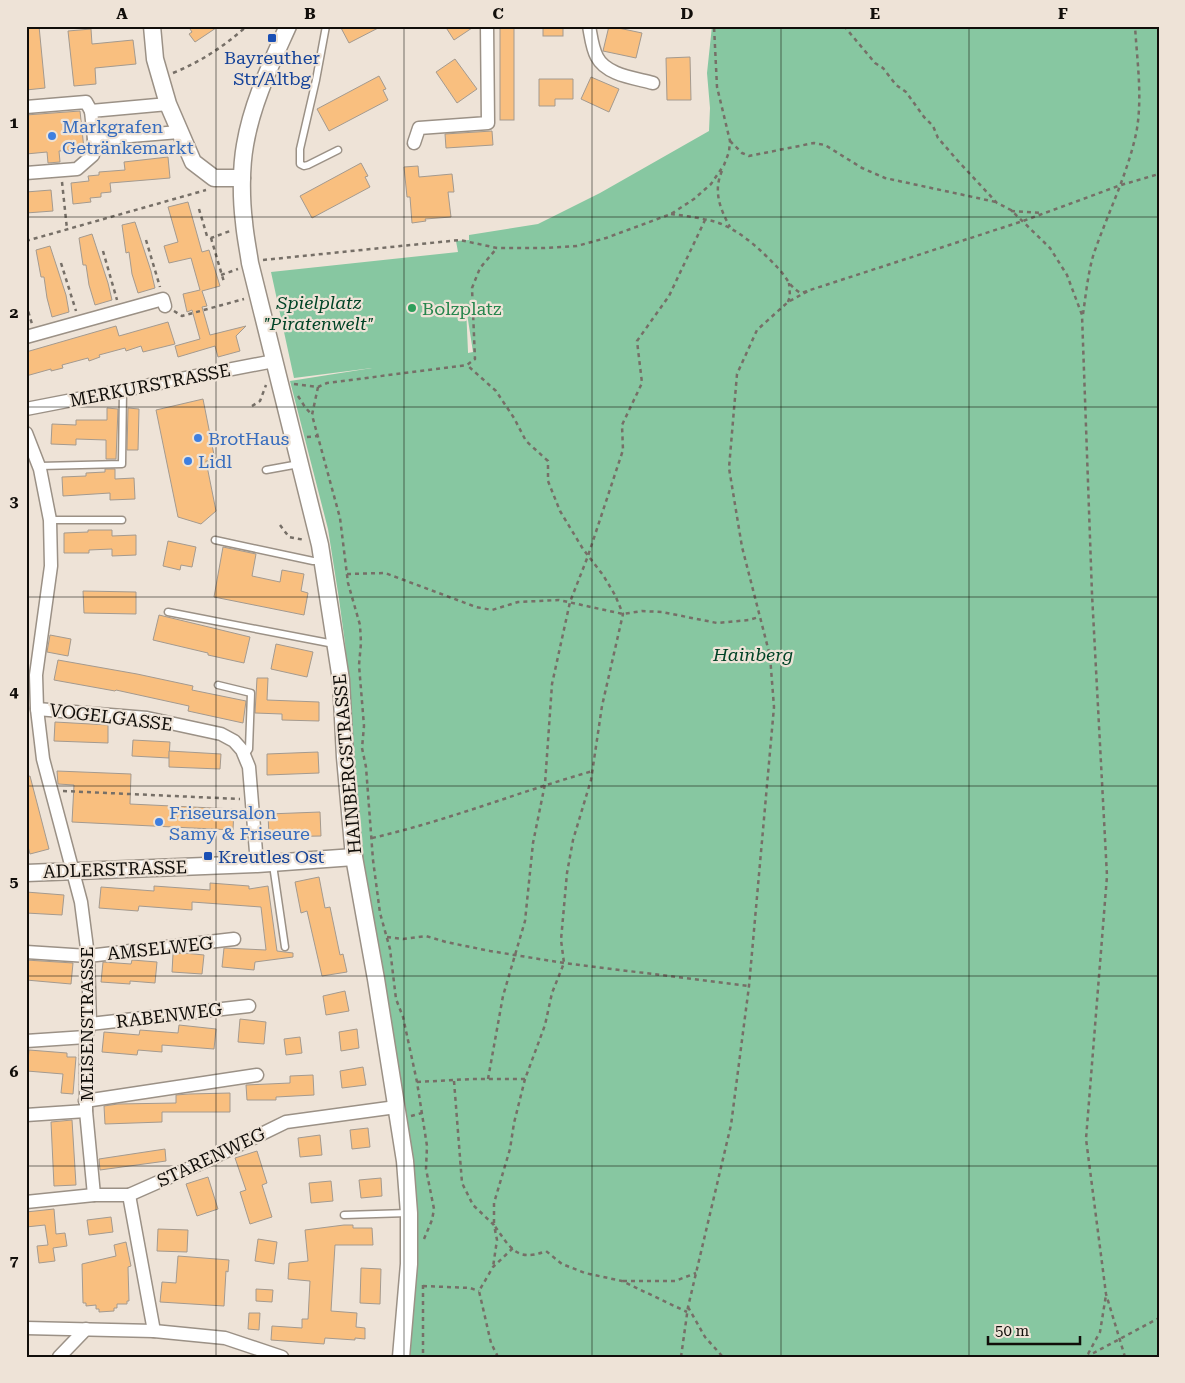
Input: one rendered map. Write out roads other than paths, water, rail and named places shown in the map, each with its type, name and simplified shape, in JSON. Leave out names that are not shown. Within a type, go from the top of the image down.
[{"type":"street","points":[[152,26],[156,59],[168,104],[178,132],[193,162],[214,178],[242,178]]},
{"type":"street","name":"HAINBERGSTRASSE","points":[[288,26],[259,93],[250,120],[244,146],[242,178],[243,219],[250,263],[322,561],[341,680],[354,857],[376,978],[405,1161],[409,1213],[409,1264],[401,1357]]},
{"type":"street","points":[[414,143],[419,128],[488,123],[487,26]]},
{"type":"street","points":[[589,26],[596,56],[602,65],[612,71],[653,83]]},
{"type":"street","points":[[26,107],[86,102],[91,111],[94,139],[93,155],[78,169],[26,173]]},
{"type":"street","points":[[91,111],[168,104]]},
{"type":"street","points":[[94,139],[178,132]]},
{"type":"street","points":[[31,336],[120,311],[164,302]]},
{"type":"street","name":"MERKURSTRASSE","points":[[26,409],[274,360]]},
{"type":"street","name":"MEISENSTRASSE","points":[[26,433],[40,466],[50,520],[51,566],[36,675],[37,709],[43,759],[74,871],[81,902],[88,956],[90,1024],[86,1038],[86,1106],[94,1195]]},
{"type":"street","name":"VOGELGASSE","points":[[37,709],[147,718],[221,734],[234,741],[245,755]]},
{"type":"street","points":[[245,755],[250,767],[252,799],[265,863]]},
{"type":"street","name":"ADLERSTRASSE","points":[[26,873],[265,863],[354,857]]},
{"type":"street","name":"AMSELWEG","points":[[26,952],[88,956],[234,940]]},
{"type":"street","name":"RABENWEG","points":[[90,1024],[249,1006]]},
{"type":"street","points":[[26,1041],[86,1038]]},
{"type":"street","points":[[26,1115],[257,1075]]},
{"type":"street","name":"STARENWEG","points":[[26,1202],[94,1195],[129,1195],[206,1161],[286,1122],[396,1108]]},
{"type":"street","points":[[129,1195],[154,1331]]},
{"type":"street","points":[[26,1328],[154,1331],[225,1338],[282,1357]]},
{"type":"street","points":[[59,1357],[86,1329]]},
{"type":"lane","points":[[326,26],[300,149],[300,164],[308,165],[338,150]]},
{"type":"lane","points":[[40,466],[122,464],[123,390]]},
{"type":"lane","points":[[266,470],[300,464]]},
{"type":"lane","points":[[50,520],[122,520]]},
{"type":"lane","points":[[215,540],[313,561],[322,561]]},
{"type":"lane","points":[[168,612],[336,644]]},
{"type":"lane","points":[[218,685],[251,693],[249,749],[245,755]]},
{"type":"lane","points":[[265,863],[285,947]]},
{"type":"lane","points":[[344,1215],[409,1213]]},
{"type":"place","name":"Bayreuther Str/Altbg","points":[[272,38]]},
{"type":"place","name":"Markgrafen Getränkemarkt","points":[[52,136]]},
{"type":"place","name":"Bolzplatz","points":[[412,308]]},
{"type":"place","name":"BrotHaus","points":[[198,438]]},
{"type":"place","name":"Lidl","points":[[188,461]]},
{"type":"place","name":"Friseursalon Samy & Friseure","points":[[159,822]]},
{"type":"place","name":"Kreutles Ost","points":[[208,856]]},
{"type":"park label","name":"Spielplatz \"Piratenwelt\"","points":[[319,312]]},
{"type":"park label","name":"Hainberg","points":[[753,654]]}]
